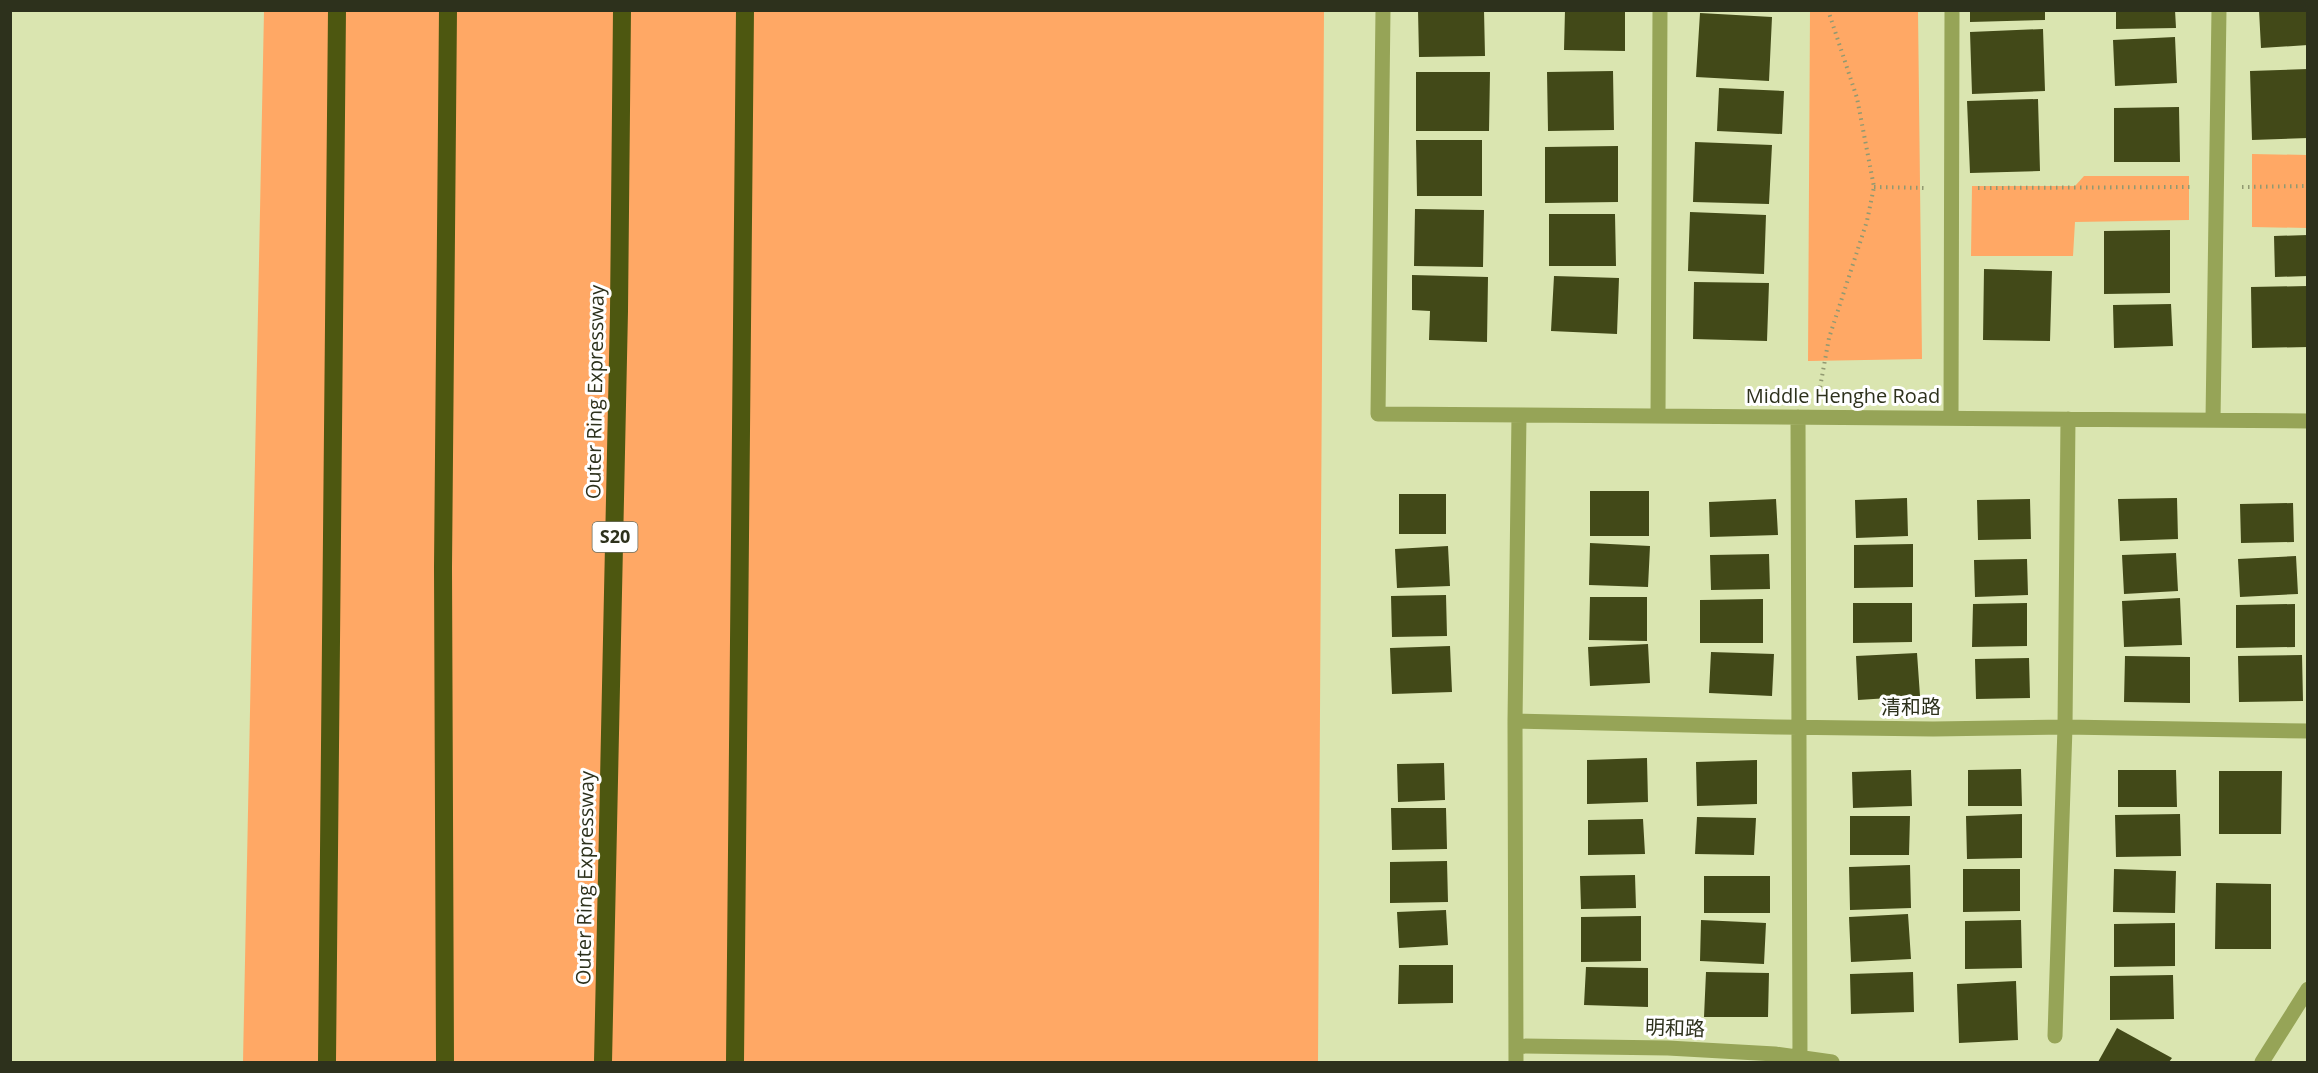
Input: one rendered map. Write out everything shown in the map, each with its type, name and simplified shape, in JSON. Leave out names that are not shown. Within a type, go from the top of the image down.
[{"type":"highway","points":[[327,1062],[337,10]]},
{"type":"highway","points":[[445,1062],[443,556],[448,10]]},
{"type":"highway","name":"Outer Ring Expressway","points":[[603,1062],[618,358],[622,10]]},
{"type":"highway","points":[[735,1062],[745,10]]},
{"type":"street","name":"Middle Henghe Road","points":[[1383,10],[1378,414],[2307,421]]},
{"type":"street","points":[[1658,416],[1660,10]]},
{"type":"street","points":[[1951,418],[1952,10]]},
{"type":"street","points":[[2213,420],[2219,10]]},
{"type":"street","points":[[1516,1062],[1515,721],[1519,415]]},
{"type":"street","points":[[1797,417],[1800,1060]]},
{"type":"street","points":[[2055,1036],[2065,727],[2068,419]]},
{"type":"street","name":"清和路","points":[[1515,721],[1799,728],[2065,727],[2307,731]]},
{"type":"street","points":[[2262,1062],[2305,998]]},
{"type":"street","name":"明和路","points":[[1516,1046],[1668,1048],[1775,1053],[1800,1060],[1832,1062]]},
{"type":"path","points":[[1815,417],[1829,338],[1867,221],[1875,187],[1857,98],[1828,10]]},
{"type":"path","points":[[1875,187],[2307,186]]},
{"type":"shaded area","points":[[264,11],[1324,11],[1318,1062],[243,1062]]},
{"type":"shaded area","points":[[1810,11],[1918,11],[1922,359],[1808,361]]},
{"type":"shaded area","points":[[2252,154],[2307,155],[2307,228],[2252,227]]},
{"type":"shaded area","points":[[2084,176],[2189,176],[2189,220],[2075,222],[2073,256],[1971,256],[1972,186],[2075,186]]},
{"type":"building","points":[[1418,10],[1484,10],[1485,56],[1419,57]]},
{"type":"building","points":[[1565,10],[1625,10],[1625,51],[1564,50]]},
{"type":"building","points":[[1970,10],[2045,10],[2045,20],[1970,22]]},
{"type":"building","points":[[2116,10],[2175,10],[2176,28],[2116,29]]},
{"type":"building","points":[[2259,10],[2308,10],[2308,45],[2261,48]]},
{"type":"building","points":[[1700,13],[1772,17],[1769,81],[1696,77]]},
{"type":"building","points":[[2043,29],[2045,91],[1972,94],[1970,32]]},
{"type":"building","points":[[2175,37],[2177,83],[2115,86],[2113,40]]},
{"type":"building","points":[[2308,69],[2308,138],[2252,140],[2250,71]]},
{"type":"building","points":[[1613,71],[1614,130],[1548,131],[1547,72]]},
{"type":"building","points":[[1416,72],[1490,72],[1489,131],[1416,131]]},
{"type":"building","points":[[1719,88],[1784,91],[1782,134],[1717,131]]},
{"type":"building","points":[[2038,99],[2040,171],[1970,173],[1967,101]]},
{"type":"building","points":[[2179,107],[2180,162],[2114,162],[2114,108]]},
{"type":"building","points":[[1416,140],[1482,140],[1482,196],[1417,196]]},
{"type":"building","points":[[1695,142],[1772,145],[1769,204],[1693,202]]},
{"type":"building","points":[[1618,146],[1618,202],[1545,203],[1545,147]]},
{"type":"building","points":[[1415,209],[1484,210],[1483,267],[1414,266]]},
{"type":"building","points":[[1690,212],[1766,215],[1764,274],[1688,271]]},
{"type":"building","points":[[1549,214],[1615,214],[1616,266],[1549,266]]},
{"type":"building","points":[[2170,230],[2170,293],[2104,294],[2104,231]]},
{"type":"building","points":[[2308,235],[2308,276],[2275,277],[2274,236]]},
{"type":"building","points":[[1984,269],[2052,271],[2050,341],[1983,340]]},
{"type":"building","points":[[1412,275],[1488,277],[1487,342],[1429,340],[1430,311],[1412,310]]},
{"type":"building","points":[[1554,276],[1619,278],[1617,334],[1551,331]]},
{"type":"building","points":[[1694,282],[1769,283],[1767,341],[1693,339]]},
{"type":"building","points":[[2308,286],[2308,347],[2252,348],[2251,287]]},
{"type":"building","points":[[2171,304],[2173,346],[2114,348],[2113,305]]},
{"type":"building","points":[[1590,491],[1649,491],[1649,536],[1590,536]]},
{"type":"building","points":[[1399,494],[1446,494],[1446,534],[1399,534]]},
{"type":"building","points":[[1907,498],[1908,536],[1856,538],[1855,500]]},
{"type":"building","points":[[2177,498],[2178,539],[2120,541],[2118,499]]},
{"type":"building","points":[[1776,499],[1778,535],[1710,537],[1709,502]]},
{"type":"building","points":[[2030,499],[2031,539],[1978,540],[1977,500]]},
{"type":"building","points":[[2293,503],[2294,542],[2241,543],[2240,504]]},
{"type":"building","points":[[1590,543],[1650,546],[1648,587],[1589,585]]},
{"type":"building","points":[[1913,544],[1913,587],[1854,588],[1854,545]]},
{"type":"building","points":[[1448,546],[1450,586],[1397,588],[1395,549]]},
{"type":"building","points":[[2176,553],[2178,591],[2124,594],[2122,555]]},
{"type":"building","points":[[1769,554],[1770,589],[1711,590],[1710,555]]},
{"type":"building","points":[[2296,556],[2298,594],[2240,597],[2238,559]]},
{"type":"building","points":[[2027,559],[2028,595],[1975,597],[1974,560]]},
{"type":"building","points":[[1446,595],[1447,636],[1392,637],[1391,596]]},
{"type":"building","points":[[1590,597],[1647,597],[1647,641],[1589,640]]},
{"type":"building","points":[[2180,598],[2182,645],[2124,647],[2122,601]]},
{"type":"building","points":[[1763,599],[1763,643],[1700,643],[1700,600]]},
{"type":"building","points":[[1853,603],[1912,603],[1912,642],[1853,643]]},
{"type":"building","points":[[2027,603],[2027,646],[1972,647],[1973,604]]},
{"type":"building","points":[[2295,604],[2295,647],[2236,648],[2236,605]]},
{"type":"building","points":[[1648,644],[1650,683],[1590,686],[1588,647]]},
{"type":"building","points":[[1450,646],[1452,692],[1392,694],[1390,648]]},
{"type":"building","points":[[1711,652],[1774,654],[1772,696],[1709,693]]},
{"type":"building","points":[[1917,653],[1920,696],[1858,700],[1856,656]]},
{"type":"building","points":[[2302,655],[2303,701],[2239,702],[2238,656]]},
{"type":"building","points":[[2125,656],[2190,657],[2190,703],[2124,702]]},
{"type":"building","points":[[2029,658],[2030,698],[1976,699],[1975,659]]},
{"type":"building","points":[[1647,758],[1648,802],[1587,804],[1587,760]]},
{"type":"building","points":[[1757,760],[1757,804],[1697,806],[1696,762]]},
{"type":"building","points":[[1444,763],[1445,800],[1398,802],[1397,764]]},
{"type":"building","points":[[2021,769],[2022,806],[1968,806],[1968,770]]},
{"type":"building","points":[[1911,770],[1912,806],[1853,808],[1852,772]]},
{"type":"building","points":[[2118,770],[2176,770],[2177,807],[2118,807]]},
{"type":"building","points":[[2219,771],[2282,771],[2281,834],[2219,834]]},
{"type":"building","points":[[1391,808],[1446,808],[1447,849],[1392,850]]},
{"type":"building","points":[[2022,814],[2022,858],[1967,859],[1966,816]]},
{"type":"building","points":[[2180,814],[2181,856],[2116,857],[2115,815]]},
{"type":"building","points":[[1850,816],[1910,816],[1909,855],[1850,855]]},
{"type":"building","points":[[1697,817],[1756,818],[1754,855],[1695,854]]},
{"type":"building","points":[[1643,819],[1645,854],[1588,855],[1588,820]]},
{"type":"building","points":[[1447,861],[1448,902],[1390,903],[1390,862]]},
{"type":"building","points":[[1910,865],[1911,908],[1850,910],[1849,867]]},
{"type":"building","points":[[1963,869],[2020,869],[2020,911],[1963,912]]},
{"type":"building","points":[[2114,869],[2176,871],[2175,913],[2113,912]]},
{"type":"building","points":[[1635,875],[1636,908],[1581,909],[1580,876]]},
{"type":"building","points":[[1704,876],[1770,876],[1770,913],[1704,913]]},
{"type":"building","points":[[2216,883],[2271,884],[2271,949],[2215,949]]},
{"type":"building","points":[[1446,910],[1448,945],[1399,948],[1397,912]]},
{"type":"building","points":[[1908,914],[1911,959],[1851,962],[1849,917]]},
{"type":"building","points":[[1641,916],[1641,961],[1581,962],[1581,917]]},
{"type":"building","points":[[1701,920],[1766,923],[1764,964],[1700,961]]},
{"type":"building","points":[[2021,920],[2022,968],[1965,969],[1965,921]]},
{"type":"building","points":[[2175,923],[2175,966],[2114,967],[2114,924]]},
{"type":"building","points":[[1399,965],[1453,965],[1453,1003],[1398,1004]]},
{"type":"building","points":[[1586,967],[1648,968],[1648,1007],[1584,1005]]},
{"type":"building","points":[[1706,972],[1769,973],[1768,1017],[1704,1017]]},
{"type":"building","points":[[1913,972],[1914,1012],[1851,1014],[1850,974]]},
{"type":"building","points":[[2173,975],[2174,1019],[2110,1020],[2110,976]]},
{"type":"building","points":[[2016,981],[2018,1040],[1959,1043],[1957,984]]},
{"type":"building","points":[[2117,1028],[2172,1058],[2169,1062],[2098,1062]]}]
